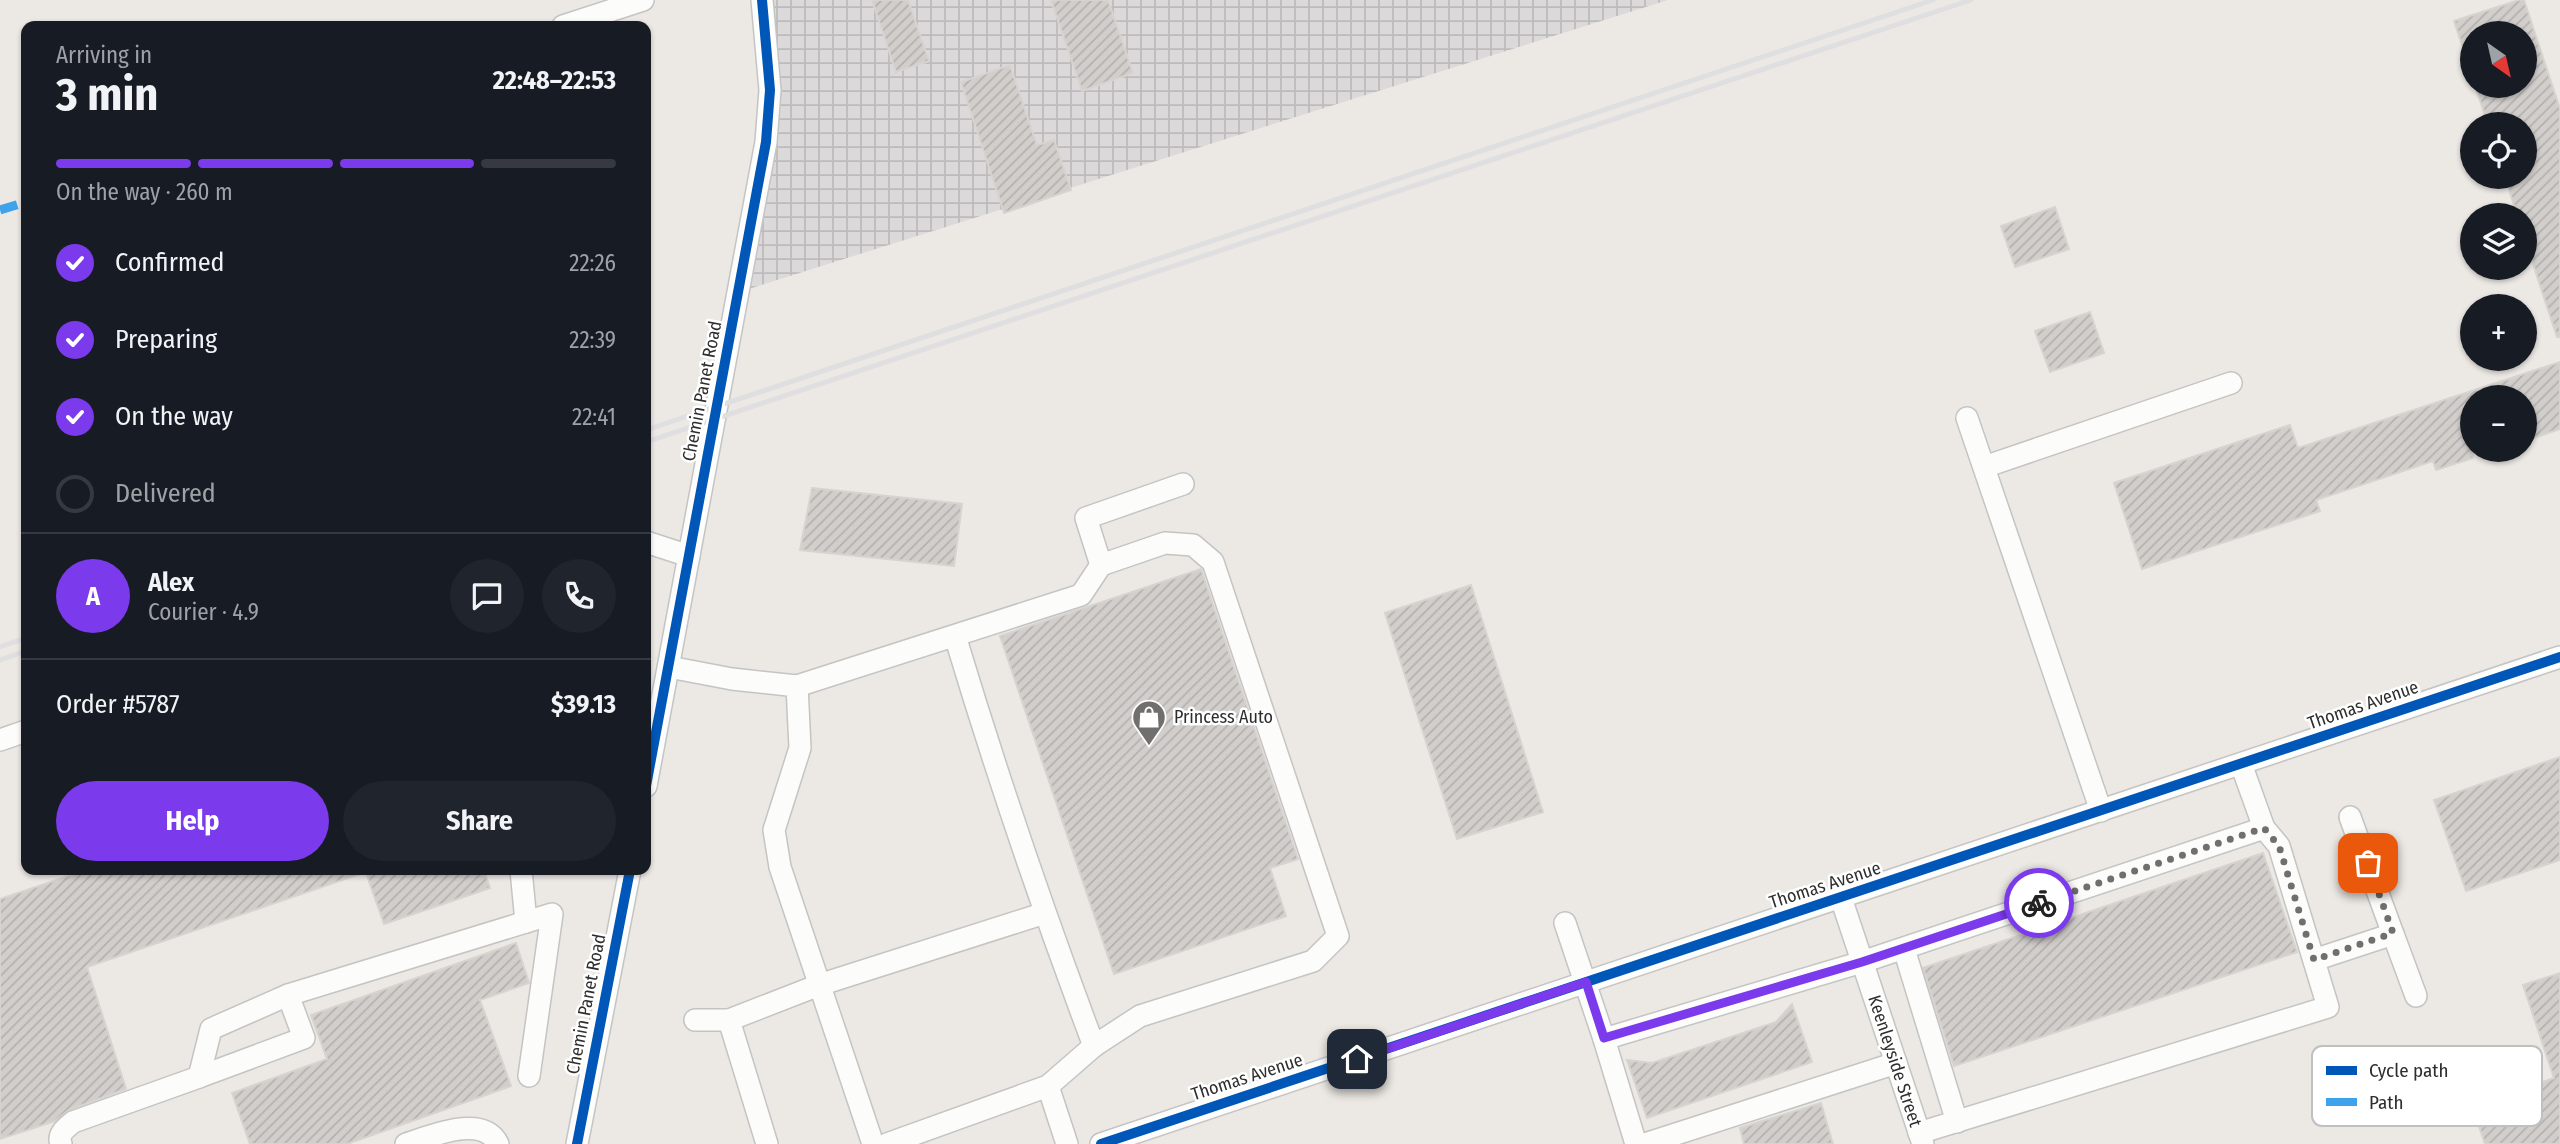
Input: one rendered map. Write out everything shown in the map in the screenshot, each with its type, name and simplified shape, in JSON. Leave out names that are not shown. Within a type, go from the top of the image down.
[{"type":"street","points":[[578,21],[643,0]]},
{"type":"street","name":"Chemin Panet Road","points":[[651,759],[766,142],[770,90],[762,0]]},
{"type":"street","points":[[1984,467],[2231,383]]},
{"type":"street","points":[[1967,418],[2101,811]]},
{"type":"street","points":[[1101,565],[1086,518],[1183,484]]},
{"type":"street","points":[[668,667],[732,679],[797,685],[1081,595],[1101,565],[1165,543],[1192,545],[1213,562],[1338,936],[1312,961],[1140,1016],[1094,1046],[1048,1086],[887,1144]]},
{"type":"street","points":[[651,544],[689,556]]},
{"type":"street","points":[[956,636],[1045,913],[1094,1046]]},
{"type":"street","name":"Thomas Avenue","points":[[1101,1144],[2560,657]]},
{"type":"street","points":[[797,685],[800,748],[774,830],[780,867],[873,1144]]},
{"type":"street","points":[[0,740],[21,733]]},
{"type":"street","points":[[1921,1139],[1957,1122],[2328,1007],[2279,846],[2264,828],[2241,764]]},
{"type":"street","points":[[2350,817],[2416,996]]},
{"type":"street","points":[[1604,1038],[1862,962],[2264,828]]},
{"type":"street","points":[[521,875],[526,922]]},
{"type":"street","name":"Chemin Panet Road","points":[[577,1144],[629,875]]},
{"type":"street","name":"Keenleyside Street","points":[[1841,898],[1921,1139]]},
{"type":"street","points":[[695,1020],[729,1020],[819,985],[1045,913]]},
{"type":"street","points":[[199,1077],[211,1029],[289,995],[552,914],[530,1076]]},
{"type":"street","points":[[1565,923],[1636,1144]]},
{"type":"street","points":[[2314,960],[2393,933]]},
{"type":"street","points":[[1904,948],[1957,1122]]},
{"type":"street","points":[[61,1144],[63,1130],[73,1122],[304,1038],[289,995]]},
{"type":"street","points":[[729,1020],[767,1144]]},
{"type":"street","points":[[1645,1144],[1896,1063]]},
{"type":"street","points":[[1048,1086],[1068,1144]]},
{"type":"street","points":[[406,1144],[450,1130],[478,1128],[495,1138],[498,1144]]},
{"type":"shaded area","points":[[762,0],[1668,0],[739,292],[758,192]]},
{"type":"building","points":[[872,0],[908,0],[929,61],[896,72]]},
{"type":"building","points":[[1051,0],[1108,0],[1133,73],[1082,91]]},
{"type":"building","points":[[2524,0],[2531,21],[2460,21],[2460,39],[2454,21]]},
{"type":"building","points":[[2538,42],[2560,109],[2560,337],[2557,337],[2537,276],[2537,203],[2513,203],[2509,189],[2537,189],[2537,112],[2484,112],[2479,98],[2538,98]]},
{"type":"building","points":[[1010,65],[1037,145],[1054,140],[1071,190],[1004,213],[961,82]]},
{"type":"building","points":[[2055,207],[2069,249],[2015,267],[2001,226]]},
{"type":"building","points":[[2090,312],[2104,353],[2050,372],[2035,331]]},
{"type":"building","points":[[2560,362],[2560,429],[2537,437],[2537,385],[2490,385]]},
{"type":"building","points":[[2460,395],[2461,462],[2436,470],[2433,461],[2316,500],[2320,511],[2142,569],[2114,483],[2290,425],[2298,448]]},
{"type":"building","points":[[812,488],[962,504],[954,566],[800,550]]},
{"type":"building","name":"Princess Auto","points":[[1201,569],[1298,859],[1270,868],[1286,916],[1114,974],[1000,636]]},
{"type":"building","points":[[1471,585],[1543,812],[1457,839],[1385,613]]},
{"type":"building","points":[[2560,757],[2560,860],[2466,891],[2434,800]]},
{"type":"building","points":[[2263,853],[2297,952],[1954,1066],[1923,968]]},
{"type":"building","points":[[71,875],[357,875],[87,967],[126,1089],[69,1110],[55,1121],[0,1139],[0,899]]},
{"type":"building","points":[[367,875],[486,875],[490,888],[384,924]]},
{"type":"building","points":[[516,943],[529,983],[480,1000],[511,1086],[347,1144],[250,1144],[232,1093],[327,1059],[311,1015]]},
{"type":"building","points":[[2560,973],[2560,1144],[2485,1144],[2479,1126],[2542,1126],[2542,1082],[2554,1078],[2523,985]]},
{"type":"building","points":[[1792,1004],[1812,1062],[1647,1118],[1627,1060],[1652,1063],[1776,1022]]},
{"type":"building","points":[[1821,1103],[1833,1144],[1744,1144],[1740,1128]]},
{"type":"railway","points":[[651,428],[1933,0]]},
{"type":"railway","points":[[651,440],[1971,0]]},
{"type":"railway","points":[[0,647],[21,640]]},
{"type":"railway","points":[[0,660],[21,653]]},
{"type":"marked path","points":[[0,210],[21,204]]},
{"type":"cycle path","points":[[651,759],[766,142],[770,90],[762,0]]},
{"type":"cycle path","points":[[1101,1144],[2560,657]]},
{"type":"cycle path","points":[[577,1144],[629,875]]},
{"type":"way so far","points":[[2039,903],[2264,828],[2279,846],[2314,960],[2393,933],[2368,863]]},
{"type":"place","name":"Princess Auto","points":[[1149,747]]},
{"type":"route","points":[[1357,1059],[1586,982],[1604,1038],[1862,962],[2039,903]]}]
